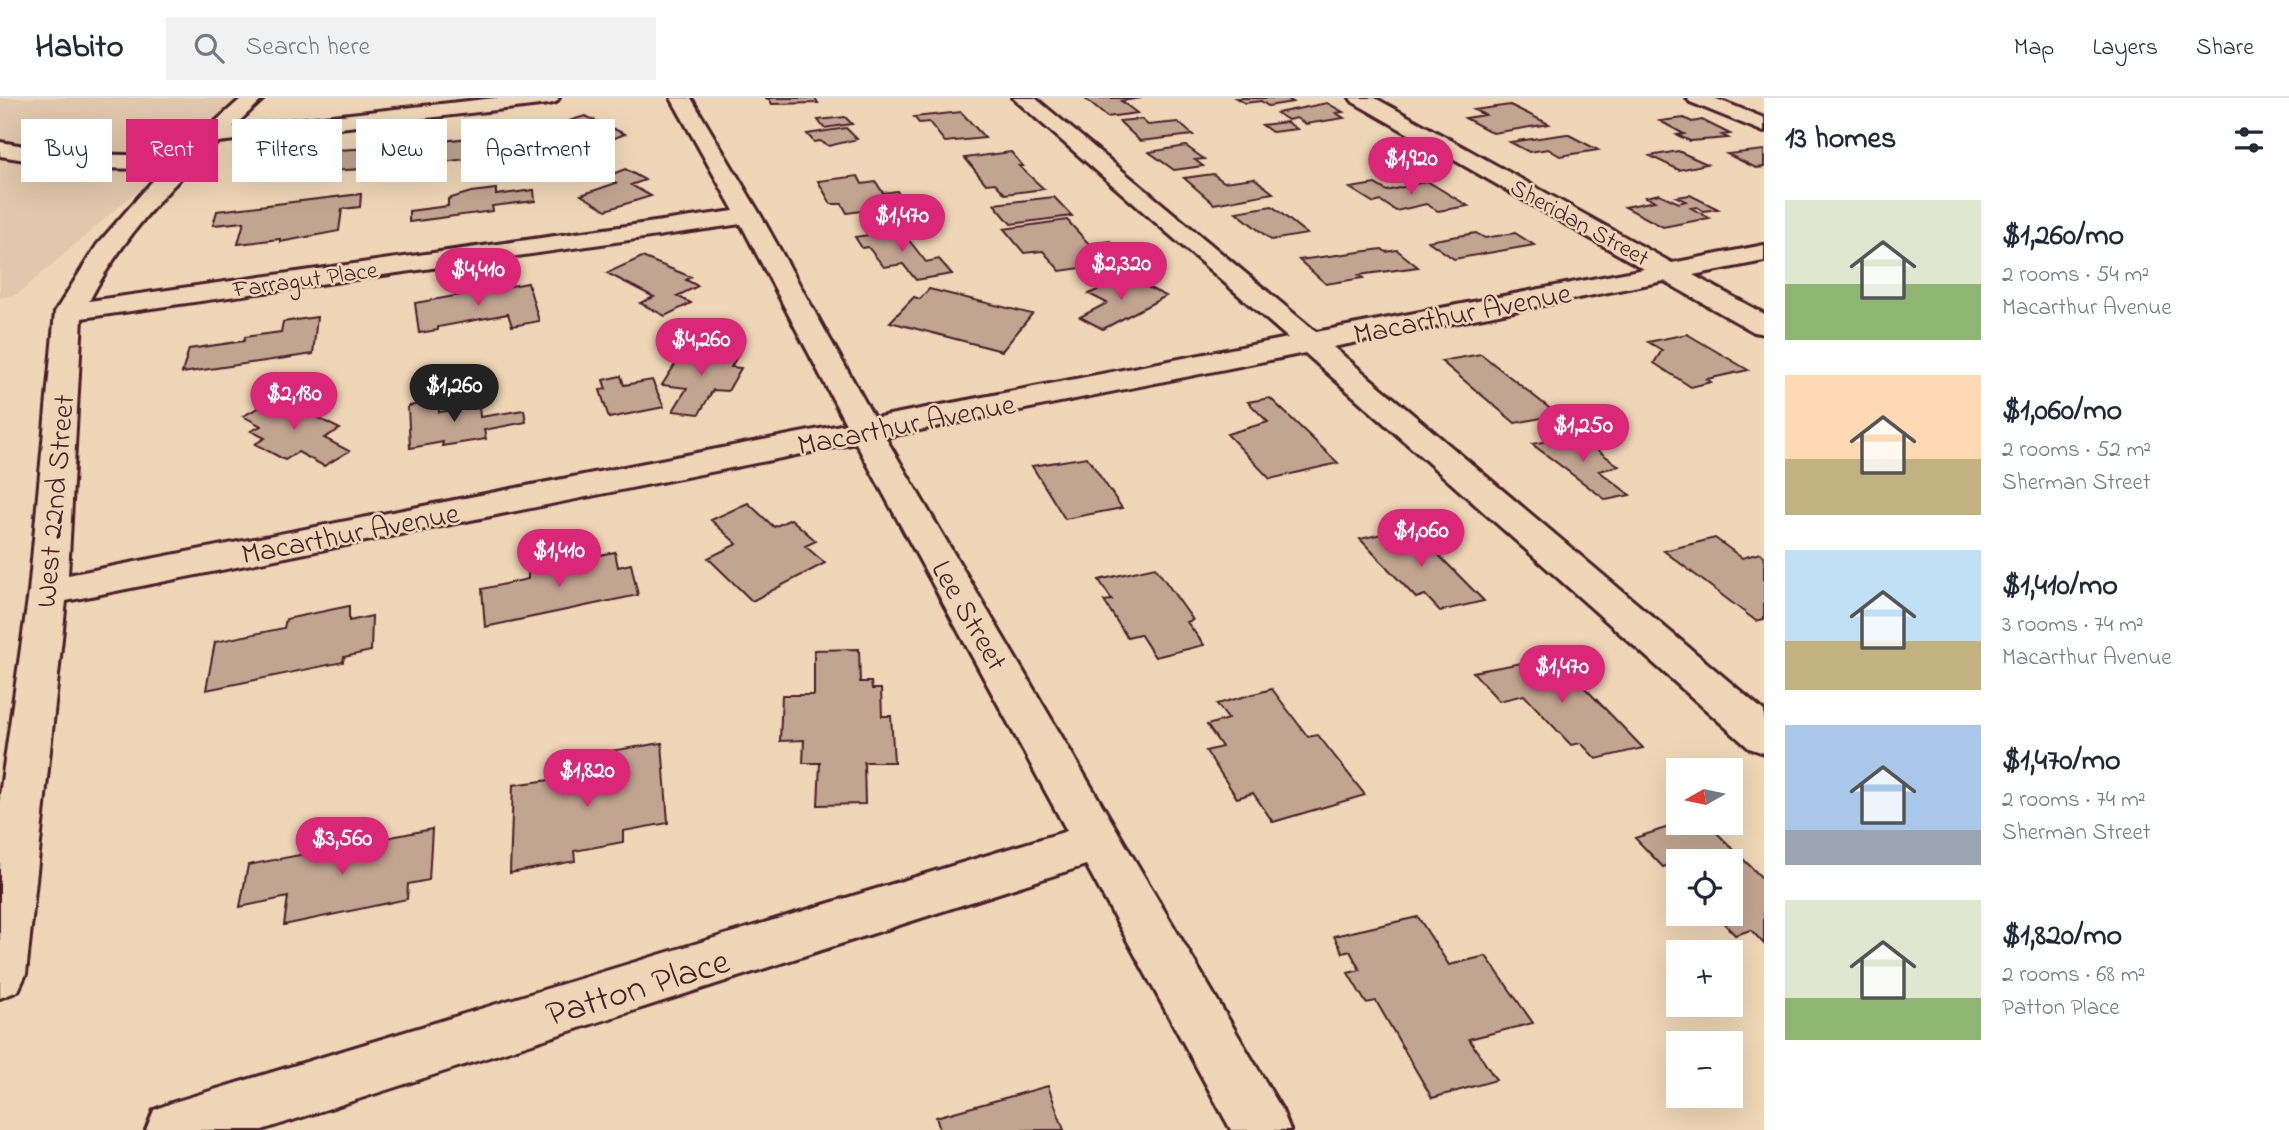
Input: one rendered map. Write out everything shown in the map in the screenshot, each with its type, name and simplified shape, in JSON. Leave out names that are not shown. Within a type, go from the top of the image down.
[{"type":"street","name":"West 22nd Street","points":[[218,129],[254,98]]},
{"type":"street","points":[[218,135],[549,98]]},
{"type":"street","name":"Lee Street","points":[[681,98],[1262,1130]]},
{"type":"street","points":[[1023,98],[1311,343],[1764,736]]},
{"type":"street","name":"Sheridan Street","points":[[1360,98],[1764,326]]},
{"type":"street","points":[[1698,98],[1764,126]]},
{"type":"street","points":[[0,149],[75,161],[126,162]]},
{"type":"street","name":"West 22nd Street","points":[[1,965],[48,592],[69,312],[87,275],[123,226],[163,182]]},
{"type":"street","name":"Farragut Place","points":[[69,312],[749,216]]},
{"type":"street","name":"Macarthur Avenue","points":[[48,592],[1764,253]]},
{"type":"street","name":"Patton Place","points":[[174,1130],[1100,841]]},
{"type":"shaded area","points":[[0,98],[244,98],[218,121],[126,119],[126,182],[147,182],[18,294],[0,298]]},
{"type":"building","points":[[765,98],[815,98],[818,103],[772,104]]},
{"type":"building","points":[[1084,98],[1142,98],[1121,101],[1137,113],[1107,117]]},
{"type":"building","points":[[1236,98],[1286,98],[1293,102],[1268,106],[1261,101],[1245,103]]},
{"type":"building","points":[[1327,103],[1343,112],[1336,113],[1344,118],[1306,124],[1296,118],[1288,120],[1277,113]]},
{"type":"building","points":[[1510,105],[1549,124],[1493,133],[1465,118],[1485,115],[1474,110]]},
{"type":"building","points":[[961,112],[985,138],[945,142],[929,122],[919,123],[914,117]]},
{"type":"building","points":[[845,117],[852,124],[824,128],[818,120]]},
{"type":"building","points":[[1684,118],[1692,122],[1702,120],[1730,134],[1722,135],[1728,138],[1690,141],[1677,135],[1684,134],[1660,121]]},
{"type":"building","points":[[1141,119],[1148,125],[1178,122],[1193,135],[1140,141],[1119,121]]},
{"type":"building","points":[[1287,122],[1297,129],[1272,132],[1262,125]]},
{"type":"building","points":[[846,128],[857,139],[829,146],[820,141],[814,142],[807,134]]},
{"type":"building","points":[[615,130],[625,134],[615,138]]},
{"type":"building","points":[[1567,134],[1598,150],[1560,156],[1548,149],[1529,152],[1510,142]]},
{"type":"building","points":[[461,139],[461,160],[447,161],[447,141]]},
{"type":"building","points":[[1186,146],[1204,159],[1195,160],[1203,166],[1174,170],[1149,152]]},
{"type":"building","points":[[356,149],[356,169],[342,170],[342,150]]},
{"type":"building","points":[[1764,150],[1764,167],[1756,168],[1727,154]]},
{"type":"building","points":[[1678,151],[1707,164],[1679,170],[1650,156]]},
{"type":"building","points":[[1011,152],[1023,166],[1019,166],[1044,189],[1005,194],[995,183],[986,184],[965,158]]},
{"type":"building","points":[[625,169],[645,180],[631,185],[651,196],[606,210],[581,195],[616,183],[615,173]]},
{"type":"building","points":[[1213,174],[1224,182],[1254,178],[1273,193],[1214,204],[1184,178]]},
{"type":"building","points":[[858,176],[862,184],[876,182],[883,193],[897,191],[907,205],[847,213],[842,204],[831,204],[818,181]]},
{"type":"building","points":[[1427,181],[1468,206],[1438,211],[1426,204],[1396,211],[1381,201],[1374,203],[1350,188],[1375,184],[1387,191]]},
{"type":"building","points":[[496,189],[496,195],[534,190],[535,201],[492,206],[493,211],[409,222],[409,211],[448,206],[448,199],[471,192]]},
{"type":"building","points":[[361,194],[360,207],[342,209],[339,231],[280,242],[280,239],[238,244],[244,222],[213,225],[217,211]]},
{"type":"building","points":[[1659,194],[1679,203],[1686,201],[1677,197],[1690,195],[1718,209],[1704,211],[1697,207],[1691,208],[1709,218],[1663,227],[1625,207],[1655,201],[1646,197]]},
{"type":"building","points":[[1054,197],[1072,216],[1011,224],[994,204]]},
{"type":"building","points":[[1272,206],[1307,234],[1271,240],[1236,212]]},
{"type":"building","points":[[1067,220],[1089,244],[1110,241],[1129,261],[1060,271],[1043,251],[1024,253],[1004,229]]},
{"type":"building","points":[[901,230],[926,262],[939,259],[952,274],[916,280],[903,264],[884,267],[868,247],[862,248],[855,237]]},
{"type":"building","points":[[1476,233],[1485,238],[1515,233],[1534,245],[1454,259],[1428,241]]},
{"type":"building","points":[[1382,249],[1386,252],[1397,250],[1418,267],[1359,275],[1363,278],[1326,284],[1299,260]]},
{"type":"building","points":[[642,257],[691,277],[686,280],[698,286],[677,296],[691,303],[665,316],[640,303],[654,297],[607,273]]},
{"type":"building","points":[[1125,276],[1166,296],[1103,329],[1080,317],[1107,303],[1089,294]]},
{"type":"building","points":[[528,283],[539,321],[512,326],[508,314],[419,333],[415,303]]},
{"type":"building","points":[[929,289],[1032,314],[1002,351],[890,322],[914,297],[920,299]]},
{"type":"building","points":[[317,317],[313,354],[182,373],[189,349],[244,341],[245,337],[281,332],[283,322]]},
{"type":"building","points":[[1687,334],[1748,370],[1707,379],[1711,382],[1691,387],[1654,363],[1662,350],[1648,342]]},
{"type":"building","points":[[685,349],[738,355],[731,367],[741,368],[728,391],[713,390],[699,414],[673,411],[687,388],[662,385]]},
{"type":"building","points":[[1481,354],[1558,415],[1515,423],[1441,361]]},
{"type":"building","points":[[621,376],[624,385],[652,380],[664,407],[609,418],[600,390],[606,389],[603,380]]},
{"type":"building","points":[[296,395],[308,401],[296,407],[340,429],[324,438],[349,451],[324,466],[298,452],[285,460],[255,444],[265,438],[251,431],[261,426],[243,416],[279,397],[285,401]]},
{"type":"building","points":[[1270,398],[1338,463],[1270,479],[1227,434],[1268,422],[1248,402]]},
{"type":"building","points":[[438,401],[439,412],[479,406],[480,417],[524,410],[526,422],[484,430],[486,439],[410,448],[408,406]]},
{"type":"building","points":[[1577,435],[1619,466],[1599,471],[1630,495],[1606,500],[1532,444]]},
{"type":"building","points":[[1087,457],[1122,508],[1065,519],[1032,466]]},
{"type":"building","points":[[748,503],[774,527],[791,519],[816,541],[805,546],[825,563],[752,601],[708,558],[737,544],[711,520]]},
{"type":"building","points":[[1411,527],[1484,601],[1440,611],[1425,595],[1416,598],[1360,539]]},
{"type":"building","points":[[1715,538],[1742,558],[1760,553],[1764,556],[1764,619],[1756,621],[1664,551]]},
{"type":"building","points":[[615,552],[618,567],[631,564],[638,595],[485,627],[482,589],[528,579],[528,569]]},
{"type":"building","points":[[1155,567],[1193,620],[1187,622],[1204,645],[1155,657],[1140,634],[1127,637],[1104,601],[1112,600],[1099,580]]},
{"type":"building","points":[[349,606],[349,621],[372,616],[371,651],[344,657],[343,662],[206,690],[215,642],[284,628],[286,619]]},
{"type":"building","points":[[859,649],[860,682],[871,682],[872,689],[881,689],[882,716],[891,716],[894,762],[864,762],[865,804],[818,805],[820,763],[803,763],[804,740],[780,741],[782,695],[814,695],[814,650]]},
{"type":"building","points":[[1555,657],[1643,748],[1596,759],[1581,743],[1571,745],[1524,695],[1499,701],[1473,672]]},
{"type":"building","points":[[1272,689],[1308,737],[1318,735],[1365,795],[1273,822],[1253,793],[1237,798],[1206,751],[1222,747],[1207,725],[1228,719],[1217,704]]},
{"type":"building","points":[[662,743],[668,823],[623,831],[623,842],[574,851],[575,861],[510,873],[513,785],[610,772],[610,751]]},
{"type":"building","points":[[1666,828],[1666,835],[1719,835],[1733,849],[1666,849],[1666,866],[1663,867],[1635,838]]},
{"type":"building","points":[[432,829],[429,880],[408,884],[407,899],[284,925],[288,897],[240,907],[248,865]]},
{"type":"building","points":[[1743,859],[1764,880],[1764,944],[1751,930],[1735,935],[1726,926],[1743,926]]},
{"type":"building","points":[[1418,917],[1449,965],[1486,956],[1533,1023],[1469,1039],[1496,1080],[1432,1098],[1376,1001],[1366,1003],[1348,973],[1360,970],[1350,951],[1343,953],[1334,936]]},
{"type":"building","points":[[1048,1086],[1064,1130],[940,1130],[936,1117]]}]
